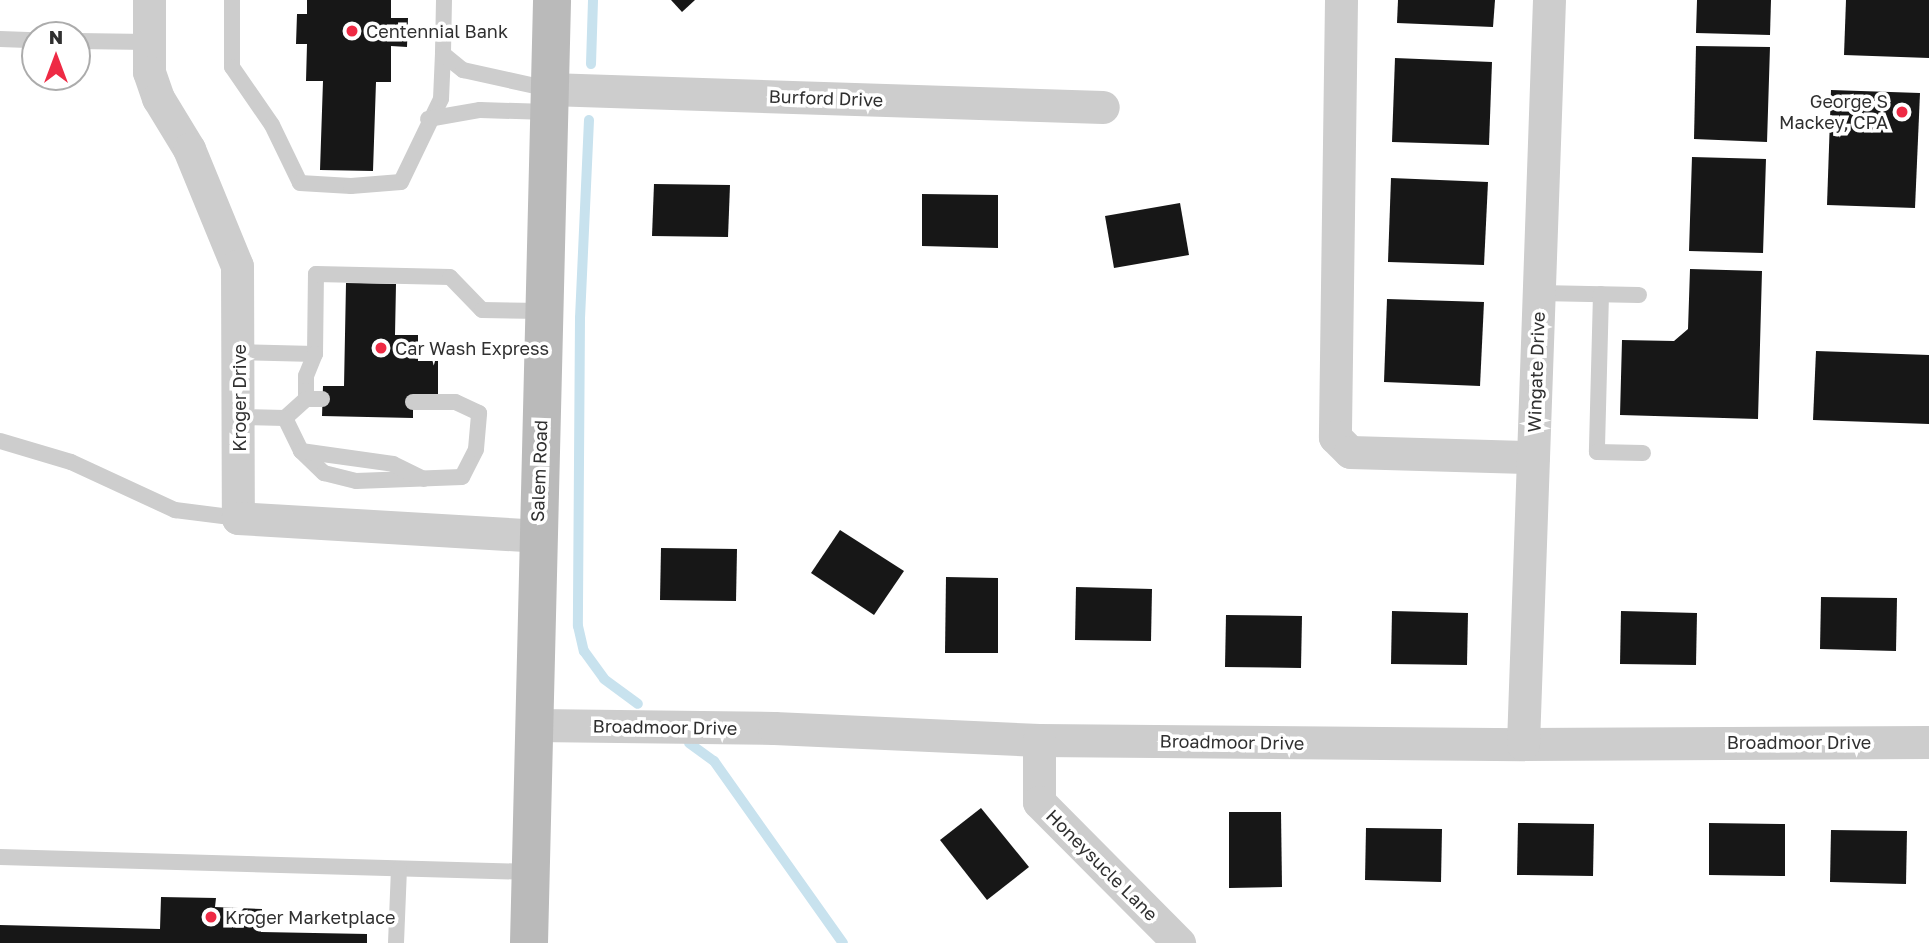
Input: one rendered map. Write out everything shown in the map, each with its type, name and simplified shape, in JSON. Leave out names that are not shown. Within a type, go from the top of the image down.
[{"type":"main road","name":"Salem Road","points":[[529,943],[552,0]]},
{"type":"street","name":"Kroger Drive","points":[[149,0],[149,72],[158,98],[188,149],[232,247],[239,296],[239,518]]},
{"type":"street","points":[[1341,0],[1335,437],[1350,452],[1533,457]]},
{"type":"street","name":"Wingate Drive","points":[[1523,744],[1549,0]]},
{"type":"street","name":"Burford Drive","points":[[549,101],[1103,107]]},
{"type":"street","points":[[239,518],[537,536]]},
{"type":"street","name":"Broadmoor Drive","points":[[536,725],[774,729],[1038,740],[1523,744],[1929,741]]},
{"type":"street","name":"Honeysucle Lane","points":[[1038,740],[1038,802],[1179,943]]},
{"type":"lane","points":[[232,0],[232,67],[272,125],[300,183],[351,186],[401,182],[428,119],[441,99],[444,0]]},
{"type":"lane","points":[[0,39],[21,40]]},
{"type":"lane","points":[[91,41],[148,42]]},
{"type":"lane","points":[[443,54],[463,70],[549,101]]},
{"type":"lane","points":[[428,119],[549,101]]},
{"type":"lane","points":[[239,417],[285,418],[314,400],[306,376],[315,354],[316,274],[450,277],[482,310],[543,311]]},
{"type":"lane","points":[[1539,293],[1639,295]]},
{"type":"lane","points":[[1601,294],[1597,452],[1643,453]]},
{"type":"lane","points":[[239,352],[315,354]]},
{"type":"lane","points":[[285,418],[301,451],[324,473],[356,481],[462,477],[476,449],[479,413],[455,402],[413,402]]},
{"type":"lane","points":[[0,441],[71,462],[175,510],[239,518]]},
{"type":"lane","points":[[0,857],[531,872]]},
{"type":"lane","points":[[396,943],[399,869]]},
{"type":"building","name":"Centennial Bank","points":[[307,0],[391,0],[391,18],[408,18],[407,47],[391,46],[391,82],[376,82],[373,171],[320,170],[323,81],[306,81],[307,44],[296,44],[297,14],[307,14]]},
{"type":"building","points":[[671,0],[695,0],[682,12]]},
{"type":"building","points":[[1398,0],[1495,0],[1493,27],[1397,23]]},
{"type":"building","points":[[1697,0],[1771,0],[1770,35],[1696,33]]},
{"type":"building","points":[[1846,0],[1929,0],[1929,58],[1844,55]]},
{"type":"building","points":[[1696,46],[1770,47],[1767,142],[1694,139]]},
{"type":"building","points":[[1395,58],[1492,62],[1489,145],[1392,142]]},
{"type":"building","points":[[1831,90],[1920,93],[1915,208],[1827,205]]},
{"type":"building","points":[[1692,157],[1766,159],[1763,253],[1689,251]]},
{"type":"building","points":[[1391,178],[1488,182],[1484,265],[1388,262]]},
{"type":"building","points":[[654,184],[730,185],[728,237],[652,236]]},
{"type":"building","points":[[922,194],[998,195],[998,248],[922,246]]},
{"type":"building","points":[[1180,203],[1189,255],[1114,268],[1105,216]]},
{"type":"building","points":[[1690,269],[1762,271],[1758,419],[1620,415],[1622,340],[1674,341],[1688,329]]},
{"type":"building","name":"Car Wash Express","points":[[346,283],[396,284],[395,335],[418,335],[418,361],[438,361],[438,398],[413,402],[413,418],[322,416],[323,386],[344,386]]},
{"type":"building","points":[[1387,299],[1484,302],[1480,386],[1384,382]]},
{"type":"building","points":[[1816,351],[1929,355],[1929,424],[1813,420]]},
{"type":"building","points":[[840,530],[904,571],[874,615],[811,573]]},
{"type":"building","points":[[661,548],[737,549],[736,601],[660,600]]},
{"type":"building","points":[[946,577],[998,578],[998,653],[945,653]]},
{"type":"building","points":[[1076,587],[1152,589],[1151,641],[1075,640]]},
{"type":"building","points":[[1821,597],[1897,598],[1896,651],[1820,649]]},
{"type":"building","points":[[1392,611],[1468,613],[1467,665],[1391,664]]},
{"type":"building","points":[[1621,611],[1697,613],[1696,665],[1620,664]]},
{"type":"building","points":[[1226,615],[1302,616],[1301,668],[1225,667]]},
{"type":"building","points":[[981,808],[1029,867],[987,900],[940,840]]},
{"type":"building","points":[[1229,812],[1281,812],[1282,887],[1229,888]]},
{"type":"building","points":[[1518,823],[1594,824],[1593,876],[1517,875]]},
{"type":"building","points":[[1709,823],[1785,824],[1785,876],[1709,875]]},
{"type":"building","points":[[1366,828],[1442,829],[1441,882],[1365,880]]},
{"type":"building","points":[[1831,830],[1907,831],[1906,884],[1830,882]]},
{"type":"building","name":"Kroger Marketplace","points":[[161,897],[216,898],[215,907],[262,909],[261,932],[367,934],[367,943],[0,943],[0,925],[160,929]]},
{"type":"waterway","points":[[591,64],[593,0]]},
{"type":"waterway","points":[[589,120],[580,318],[578,626],[584,651],[604,679],[638,704]]},
{"type":"waterway","points":[[689,743],[714,761],[843,943]]},
{"type":"place","name":"Centennial Bank","points":[[352,31]]},
{"type":"place","name":"George S Mackey, CPA","points":[[1902,112]]},
{"type":"place","name":"Car Wash Express","points":[[381,348]]},
{"type":"place","name":"Kroger Marketplace","points":[[211,917]]}]
